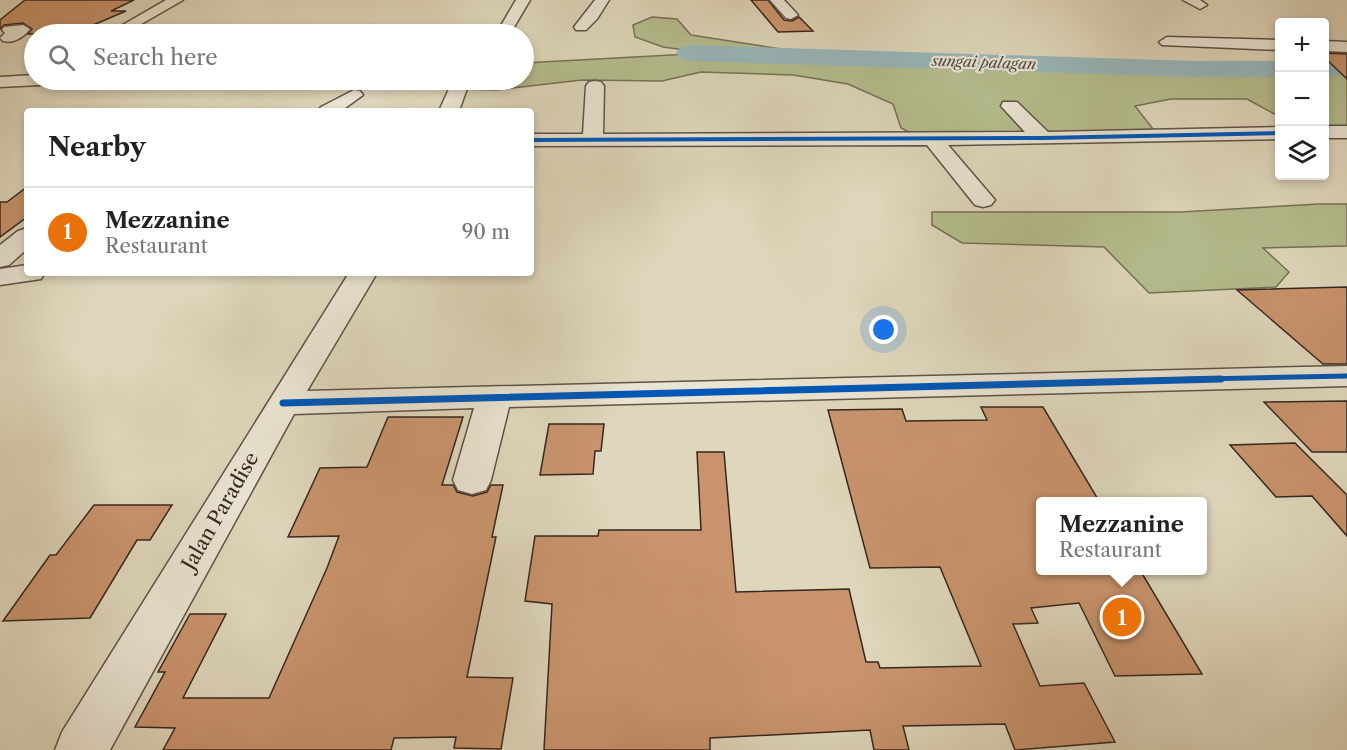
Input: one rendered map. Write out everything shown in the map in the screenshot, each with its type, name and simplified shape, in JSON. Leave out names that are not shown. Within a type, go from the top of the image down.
[{"type":"street","points":[[132,24],[176,0]]},
{"type":"street","points":[[581,27],[592,16],[602,0]]},
{"type":"street","points":[[777,0],[791,15]]},
{"type":"street","points":[[505,3],[522,2]]},
{"type":"street","points":[[509,24],[522,2]]},
{"type":"street","points":[[8,34],[24,36]]},
{"type":"street","points":[[1167,42],[1275,45]]},
{"type":"street","points":[[1329,46],[1347,46]]},
{"type":"street","points":[[0,82],[24,81]]},
{"type":"street","points":[[593,140],[595,86]]},
{"type":"street","points":[[449,108],[457,90]]},
{"type":"street","points":[[333,108],[354,95]]},
{"type":"street","points":[[1010,106],[1043,138]]},
{"type":"street","points":[[534,139],[555,132],[593,140],[642,131],[932,138],[1275,133]]},
{"type":"street","points":[[1329,132],[1347,132]]},
{"type":"street","points":[[932,138],[983,200]]},
{"type":"street","points":[[0,259],[24,239]]},
{"type":"street","points":[[0,277],[24,274]]},
{"type":"street","name":"Jalan Paradise","points":[[81,750],[283,403],[361,276]]},
{"type":"street","points":[[283,403],[1347,376]]},
{"type":"street","points":[[472,480],[495,396]]},
{"type":"green space","points":[[652,17],[677,19],[691,35],[781,49],[1010,70],[1026,63],[1087,64],[1117,74],[1135,66],[1219,62],[1275,67],[1275,114],[1247,99],[1171,99],[1135,106],[1157,134],[919,137],[901,128],[893,104],[848,84],[793,75],[701,72],[662,81],[582,80],[534,86],[534,62],[708,53],[663,47],[635,37],[633,25]]},
{"type":"green space","points":[[1329,72],[1347,75],[1347,132],[1329,132]]},
{"type":"green space","points":[[1347,204],[1347,246],[1263,248],[1289,272],[1276,287],[1149,293],[1104,247],[962,243],[932,225],[932,212],[1181,212]]},
{"type":"building","points":[[25,0],[134,0],[111,11],[126,11],[95,24],[23,23],[4,25],[0,29],[0,20]]},
{"type":"building","points":[[751,0],[768,0],[784,20],[792,21],[799,17],[813,31],[778,32]]},
{"type":"building","points":[[1329,53],[1347,54],[1347,79],[1329,62]]},
{"type":"building","points":[[24,189],[24,219],[0,237],[0,202],[7,202]]},
{"type":"building","points":[[1347,287],[1347,364],[1323,364],[1237,290]]},
{"type":"building","points":[[1347,401],[1347,452],[1312,452],[1264,402]]},
{"type":"building","points":[[981,407],[1043,407],[1097,497],[1036,497],[1036,575],[1143,575],[1202,674],[1115,676],[1079,603],[1031,608],[1038,623],[1013,624],[1040,686],[1084,683],[1115,742],[1015,750],[1005,724],[903,726],[909,750],[874,750],[870,730],[710,738],[710,750],[544,750],[552,604],[525,601],[535,536],[598,536],[599,530],[701,530],[697,452],[724,452],[736,592],[849,589],[866,662],[878,662],[880,668],[981,666],[940,567],[870,568],[828,410],[902,409],[906,421],[987,420]]},
{"type":"building","points":[[388,417],[463,417],[442,485],[453,485],[457,492],[473,496],[487,492],[491,485],[503,485],[492,537],[496,537],[467,677],[513,678],[501,749],[454,748],[456,737],[394,738],[391,750],[163,750],[175,728],[135,727],[165,672],[158,672],[190,614],[226,614],[183,698],[269,698],[339,536],[288,537],[320,468],[367,467]]},
{"type":"building","points":[[549,424],[604,424],[601,451],[595,451],[593,474],[540,475]]},
{"type":"building","points":[[1295,443],[1347,495],[1347,536],[1312,496],[1276,497],[1230,445]]},
{"type":"building","points":[[94,505],[172,505],[150,540],[137,540],[90,618],[3,621],[50,555],[56,555]]},
{"type":"waterway","name":"sungai palagan","points":[[689,53],[1194,69],[1275,69]]},
{"type":"waterway","name":"sungai palagan","points":[[1329,68],[1347,68]]},
{"type":"cycle path","points":[[534,140],[1043,138],[1275,133]]},
{"type":"cycle path","points":[[283,403],[1347,376]]},
{"type":"place","name":"Mezzanine","points":[[1122,617]]}]
